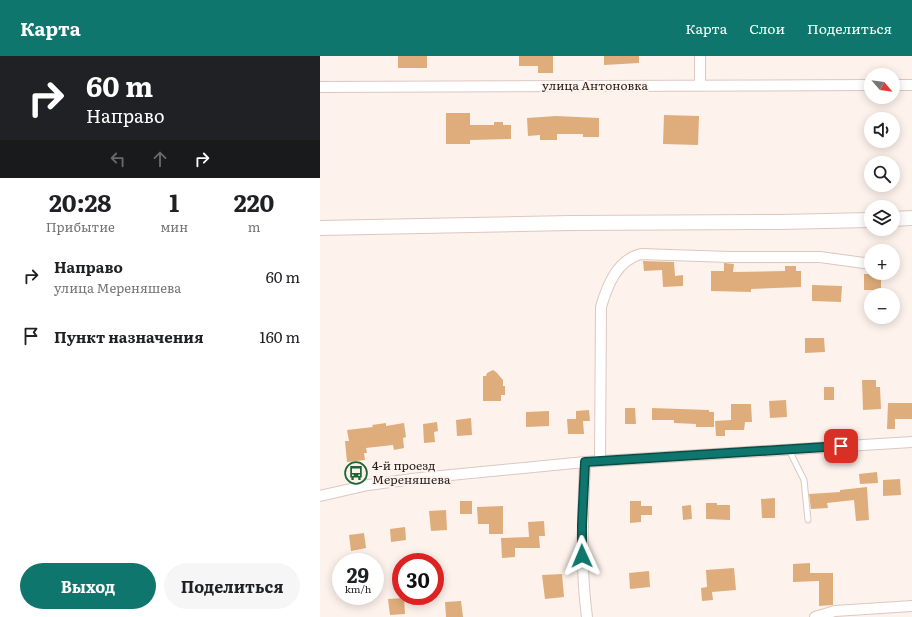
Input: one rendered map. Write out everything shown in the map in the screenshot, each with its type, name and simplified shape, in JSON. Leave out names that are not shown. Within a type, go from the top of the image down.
[{"type":"street","points":[[700,56],[700,86]]},
{"type":"street","name":"улица Антоновка","points":[[320,87],[864,85]]},
{"type":"street","points":[[900,85],[912,85]]},
{"type":"street","points":[[900,219],[912,218]]},
{"type":"street","points":[[320,228],[570,223],[864,220]]},
{"type":"street","points":[[600,461],[601,307],[611,280],[625,261],[633,256],[641,254],[729,257],[820,257],[864,263]]},
{"type":"street","points":[[320,496],[368,485],[398,481],[585,462],[912,442]]},
{"type":"street","points":[[585,462],[582,525],[583,579],[587,617]]},
{"type":"street","points":[[815,617],[835,611],[912,606]]},
{"type":"lane","points":[[789,449],[804,480],[808,520]]},
{"type":"building","points":[[398,56],[427,56],[427,68],[398,68]]},
{"type":"building","points":[[519,56],[553,56],[553,73],[538,73],[538,66],[519,66]]},
{"type":"building","points":[[604,56],[639,56],[639,63],[604,65]]},
{"type":"building","points":[[446,113],[470,113],[470,125],[494,125],[494,122],[503,122],[503,125],[511,125],[511,139],[470,140],[470,144],[446,144]]},
{"type":"building","points":[[664,115],[699,116],[698,145],[663,144]]},
{"type":"building","points":[[556,116],[599,118],[599,137],[583,137],[583,134],[557,134],[557,140],[540,140],[540,135],[528,136],[527,118]]},
{"type":"building","points":[[643,261],[674,262],[675,276],[683,275],[683,286],[663,287],[662,270],[644,271]]},
{"type":"building","points":[[724,263],[734,264],[733,272],[785,271],[785,266],[796,266],[796,271],[801,271],[801,287],[751,289],[751,292],[711,291],[711,271],[724,271]]},
{"type":"building","points":[[864,280],[881,280],[881,288],[864,288]]},
{"type":"building","points":[[812,285],[842,286],[841,302],[812,301]]},
{"type":"building","points":[[805,338],[824,338],[825,352],[805,353]]},
{"type":"building","points":[[493,370],[503,380],[505,395],[501,395],[501,401],[483,401],[483,376],[486,376],[487,373]]},
{"type":"building","points":[[862,380],[876,380],[876,387],[880,387],[881,409],[863,410]]},
{"type":"building","points":[[824,387],[834,387],[834,400],[824,400]]},
{"type":"building","points":[[786,400],[787,417],[770,418],[769,401]]},
{"type":"building","points":[[888,403],[912,403],[912,419],[895,419],[895,429],[887,429]]},
{"type":"building","points":[[731,404],[751,404],[752,422],[745,422],[744,430],[725,430],[725,436],[716,436],[715,421],[731,420]]},
{"type":"building","points":[[625,408],[635,408],[636,424],[625,424]]},
{"type":"building","points":[[652,408],[709,410],[709,412],[714,412],[714,427],[696,427],[696,424],[674,423],[674,420],[652,420]]},
{"type":"building","points":[[589,410],[590,421],[583,421],[584,434],[568,434],[567,419],[576,419],[576,411]]},
{"type":"building","points":[[549,411],[549,426],[526,427],[526,412]]},
{"type":"building","points":[[471,418],[472,435],[457,436],[456,420]]},
{"type":"building","points":[[437,422],[438,431],[434,432],[435,442],[424,443],[423,424]]},
{"type":"building","points":[[386,423],[386,426],[404,423],[406,437],[403,438],[404,448],[394,450],[393,445],[366,448],[367,453],[364,453],[365,460],[347,462],[345,441],[349,441],[347,430],[373,427],[372,425]]},
{"type":"building","points":[[877,472],[878,483],[860,484],[859,474]]},
{"type":"building","points":[[900,479],[901,495],[883,496],[883,480]]},
{"type":"building","points":[[867,487],[869,520],[856,521],[854,500],[827,503],[828,508],[811,509],[809,494],[840,492],[840,490]]},
{"type":"building","points":[[775,498],[775,518],[762,518],[761,499]]},
{"type":"building","points":[[460,501],[472,501],[472,514],[460,514]]},
{"type":"building","points":[[630,501],[641,501],[641,506],[652,506],[652,515],[641,515],[641,522],[630,523]]},
{"type":"building","points":[[706,503],[730,505],[730,520],[706,519]]},
{"type":"building","points":[[691,505],[692,519],[683,520],[682,506]]},
{"type":"building","points":[[503,506],[503,534],[489,534],[489,524],[478,524],[477,507]]},
{"type":"building","points":[[446,510],[447,530],[431,531],[429,511]]},
{"type":"building","points":[[544,521],[545,536],[539,536],[540,548],[515,548],[515,557],[502,558],[501,538],[529,537],[528,522]]},
{"type":"building","points":[[405,527],[406,540],[391,542],[390,529]]},
{"type":"building","points":[[364,533],[366,548],[351,551],[349,535]]},
{"type":"building","points":[[810,563],[810,573],[833,573],[833,605],[819,606],[819,581],[793,582],[793,564]]},
{"type":"building","points":[[734,568],[736,590],[712,592],[713,600],[702,601],[701,588],[707,587],[706,570]]},
{"type":"building","points":[[649,571],[650,587],[630,589],[629,573]]},
{"type":"building","points":[[562,574],[564,597],[545,599],[542,575]]},
{"type":"building","points":[[388,599],[392,599],[392,605],[404,605],[405,614],[390,615]]},
{"type":"building","points":[[461,601],[463,617],[446,617],[445,602]]},
{"type":"place","name":"4-й проезд Мереняшева","points":[[356,473]]},
{"type":"route","points":[[582,556],[585,462],[841,446]]}]
